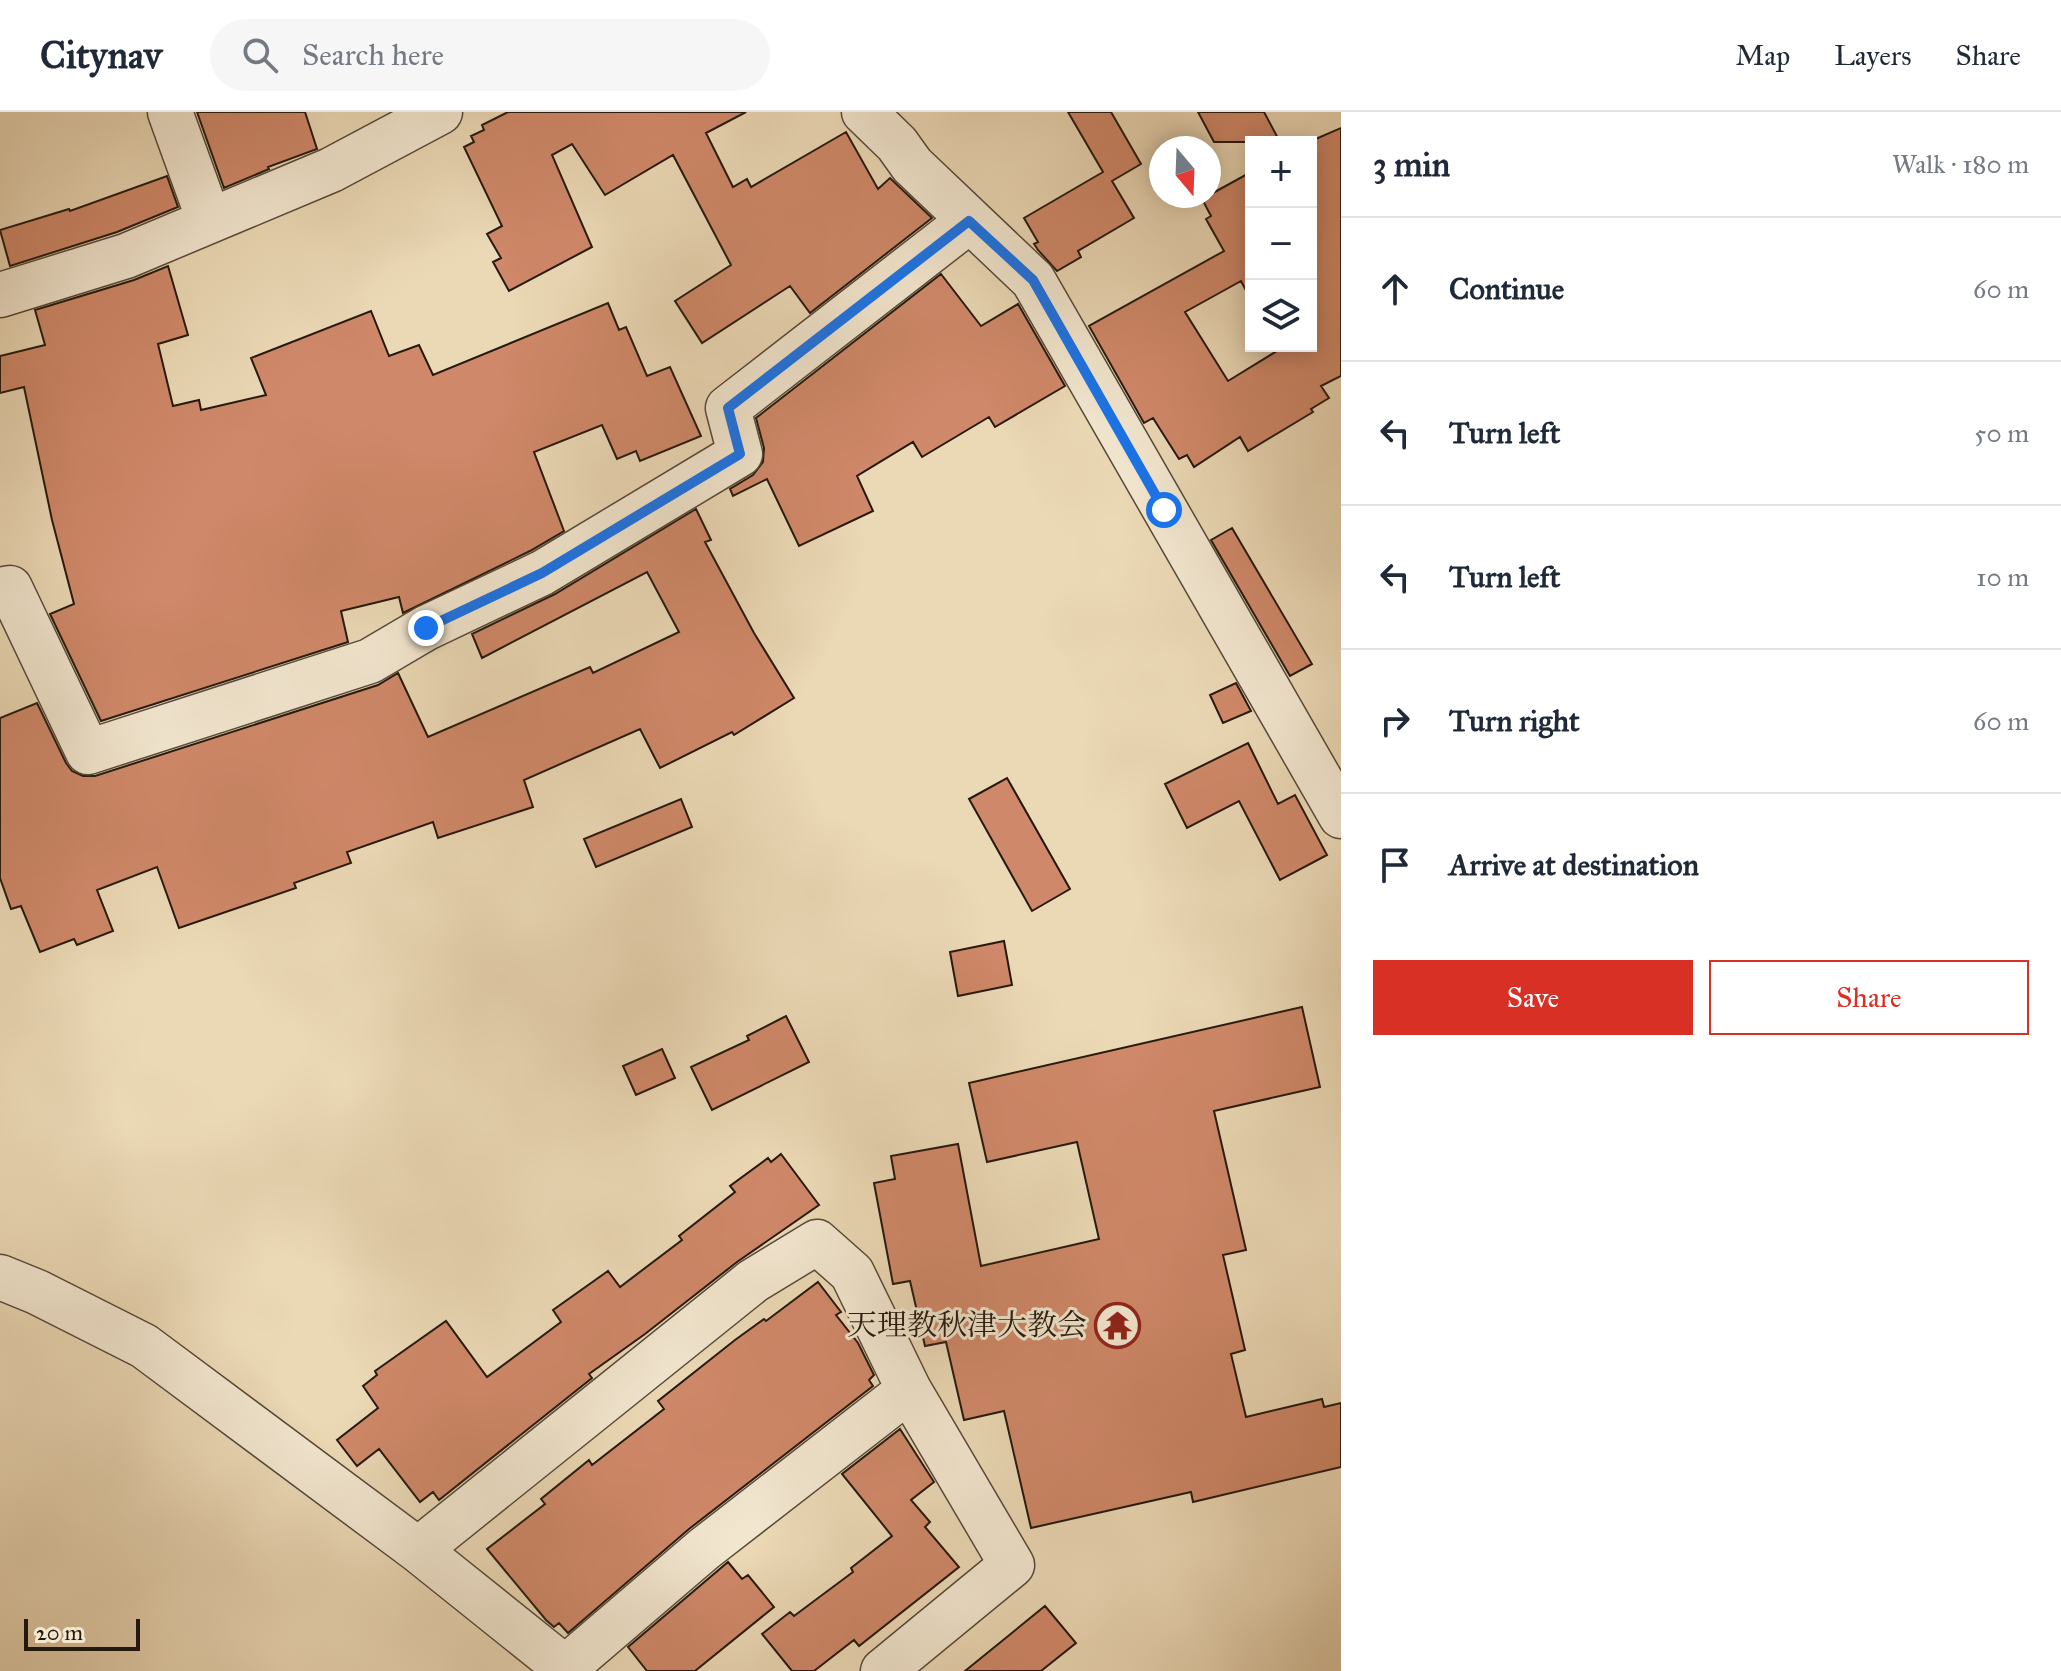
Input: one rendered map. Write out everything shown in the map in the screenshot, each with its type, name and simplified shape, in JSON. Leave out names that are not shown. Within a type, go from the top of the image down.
[{"type":"street","points":[[170,112],[209,220]]},
{"type":"street","points":[[0,295],[126,256],[331,170],[440,112]]},
{"type":"street","points":[[864,112],[897,144],[912,165],[1033,280],[1341,816]]},
{"type":"street","points":[[0,590],[10,588],[88,752],[370,661],[426,628],[542,573],[740,454],[728,408],[969,221]]},
{"type":"street","points":[[418,1550],[753,1281],[817,1242],[852,1273],[909,1390],[1012,1565],[883,1671]]},
{"type":"street","points":[[0,1277],[37,1292],[144,1346],[418,1550],[567,1670],[704,1549],[909,1390]]},
{"type":"building","points":[[197,112],[305,112],[317,149],[224,188]]},
{"type":"building","points":[[508,112],[746,112],[706,133],[733,187],[747,179],[751,187],[846,132],[878,189],[890,178],[932,218],[810,313],[790,286],[702,343],[675,301],[731,265],[673,155],[605,195],[572,144],[552,155],[592,247],[509,291],[493,262],[501,258],[487,234],[502,226],[464,147],[474,142],[471,136],[484,130],[482,125]]},
{"type":"building","points":[[1068,112],[1111,112],[1141,164],[1112,181],[1134,218],[1078,251],[1081,257],[1057,271],[1034,244],[1038,242],[1024,218],[1103,172]]},
{"type":"building","points":[[1198,112],[1264,112],[1277,136],[1245,136],[1245,142],[1221,142],[1221,136],[1211,136]]},
{"type":"building","points":[[1341,128],[1341,376],[1321,386],[1329,398],[1311,409],[1313,412],[1248,451],[1240,437],[1194,467],[1187,455],[1179,459],[1153,418],[1144,423],[1089,326],[1224,251],[1206,219],[1211,216],[1207,208],[1221,208],[1221,189],[1245,175],[1245,289],[1241,281],[1185,312],[1228,381],[1275,352],[1317,352],[1317,138]]},
{"type":"building","points":[[167,176],[178,207],[117,232],[10,266],[0,230],[70,211]]},
{"type":"building","points":[[168,266],[188,335],[158,344],[173,406],[199,400],[201,410],[266,395],[251,358],[371,311],[389,356],[419,345],[433,375],[608,303],[619,330],[626,327],[647,376],[670,367],[701,436],[640,461],[636,451],[617,459],[602,425],[534,452],[564,531],[403,613],[399,597],[341,611],[348,642],[101,721],[50,614],[74,604],[52,520],[24,387],[0,393],[0,356],[45,345],[35,310],[134,280]]},
{"type":"building","points":[[941,274],[981,326],[1018,304],[1065,386],[995,427],[989,417],[922,457],[913,442],[857,476],[873,511],[799,546],[767,479],[733,496],[730,489],[753,475],[763,462],[764,448],[756,418]]},
{"type":"building","points":[[696,509],[711,540],[705,542],[754,633],[794,698],[734,735],[732,732],[660,768],[640,729],[524,780],[533,807],[438,838],[433,822],[347,852],[351,863],[294,883],[296,888],[179,928],[157,867],[97,890],[113,931],[77,945],[74,939],[40,952],[21,906],[11,909],[0,878],[0,718],[37,703],[72,771],[83,776],[95,776],[378,685],[398,673],[428,737],[590,667],[593,673],[679,632],[647,572],[482,658],[472,634],[555,594]]},
{"type":"building","points":[[1232,528],[1312,664],[1290,676],[1211,540]]},
{"type":"building","points":[[1236,683],[1251,711],[1223,723],[1210,695]]},
{"type":"building","points":[[1248,743],[1278,804],[1295,795],[1327,855],[1280,880],[1239,801],[1187,828],[1165,784]]},
{"type":"building","points":[[1007,778],[1070,889],[1032,911],[969,799]]},
{"type":"building","points":[[681,799],[692,827],[596,867],[584,839]]},
{"type":"building","points":[[1004,941],[1012,985],[958,996],[950,952]]},
{"type":"building","points":[[1302,1007],[1320,1087],[1214,1111],[1246,1250],[1223,1255],[1245,1350],[1231,1354],[1246,1417],[1322,1399],[1324,1407],[1341,1403],[1341,1467],[1193,1502],[1191,1492],[1031,1528],[1004,1411],[964,1420],[946,1342],[925,1346],[910,1281],[893,1284],[874,1183],[895,1179],[891,1156],[958,1144],[981,1266],[1099,1239],[1077,1142],[987,1162],[969,1083]]},
{"type":"building","points":[[786,1016],[809,1062],[712,1110],[691,1067],[749,1040],[747,1036]]},
{"type":"building","points":[[662,1049],[675,1078],[636,1095],[623,1066]]},
{"type":"building","points":[[781,1154],[819,1205],[737,1262],[589,1374],[592,1378],[439,1500],[433,1492],[420,1502],[379,1449],[357,1466],[337,1440],[378,1408],[363,1386],[377,1375],[375,1371],[446,1321],[487,1377],[561,1322],[553,1310],[608,1271],[620,1287],[682,1240],[679,1236],[735,1192],[730,1186],[768,1158],[771,1162]]},
{"type":"building","points":[[818,1282],[841,1312],[836,1315],[858,1343],[874,1375],[869,1380],[873,1386],[689,1529],[568,1633],[559,1623],[554,1627],[487,1549],[545,1504],[541,1499],[589,1460],[592,1465],[664,1409],[658,1401],[735,1340]]},
{"type":"building","points":[[900,1429],[934,1482],[911,1500],[930,1522],[925,1527],[959,1567],[859,1646],[854,1640],[814,1671],[792,1671],[762,1634],[790,1612],[794,1616],[853,1572],[851,1568],[892,1536],[842,1474]]},
{"type":"building","points":[[728,1562],[742,1579],[748,1575],[774,1607],[695,1671],[647,1671],[628,1647]]},
{"type":"building","points":[[1045,1606],[1076,1643],[1041,1671],[965,1671]]},
{"type":"place","name":"天理教秋津大教会","points":[[1118,1325]]},
{"type":"route","points":[[426,628],[542,573],[740,454],[728,408],[969,221],[1033,280],[1164,510]]}]
